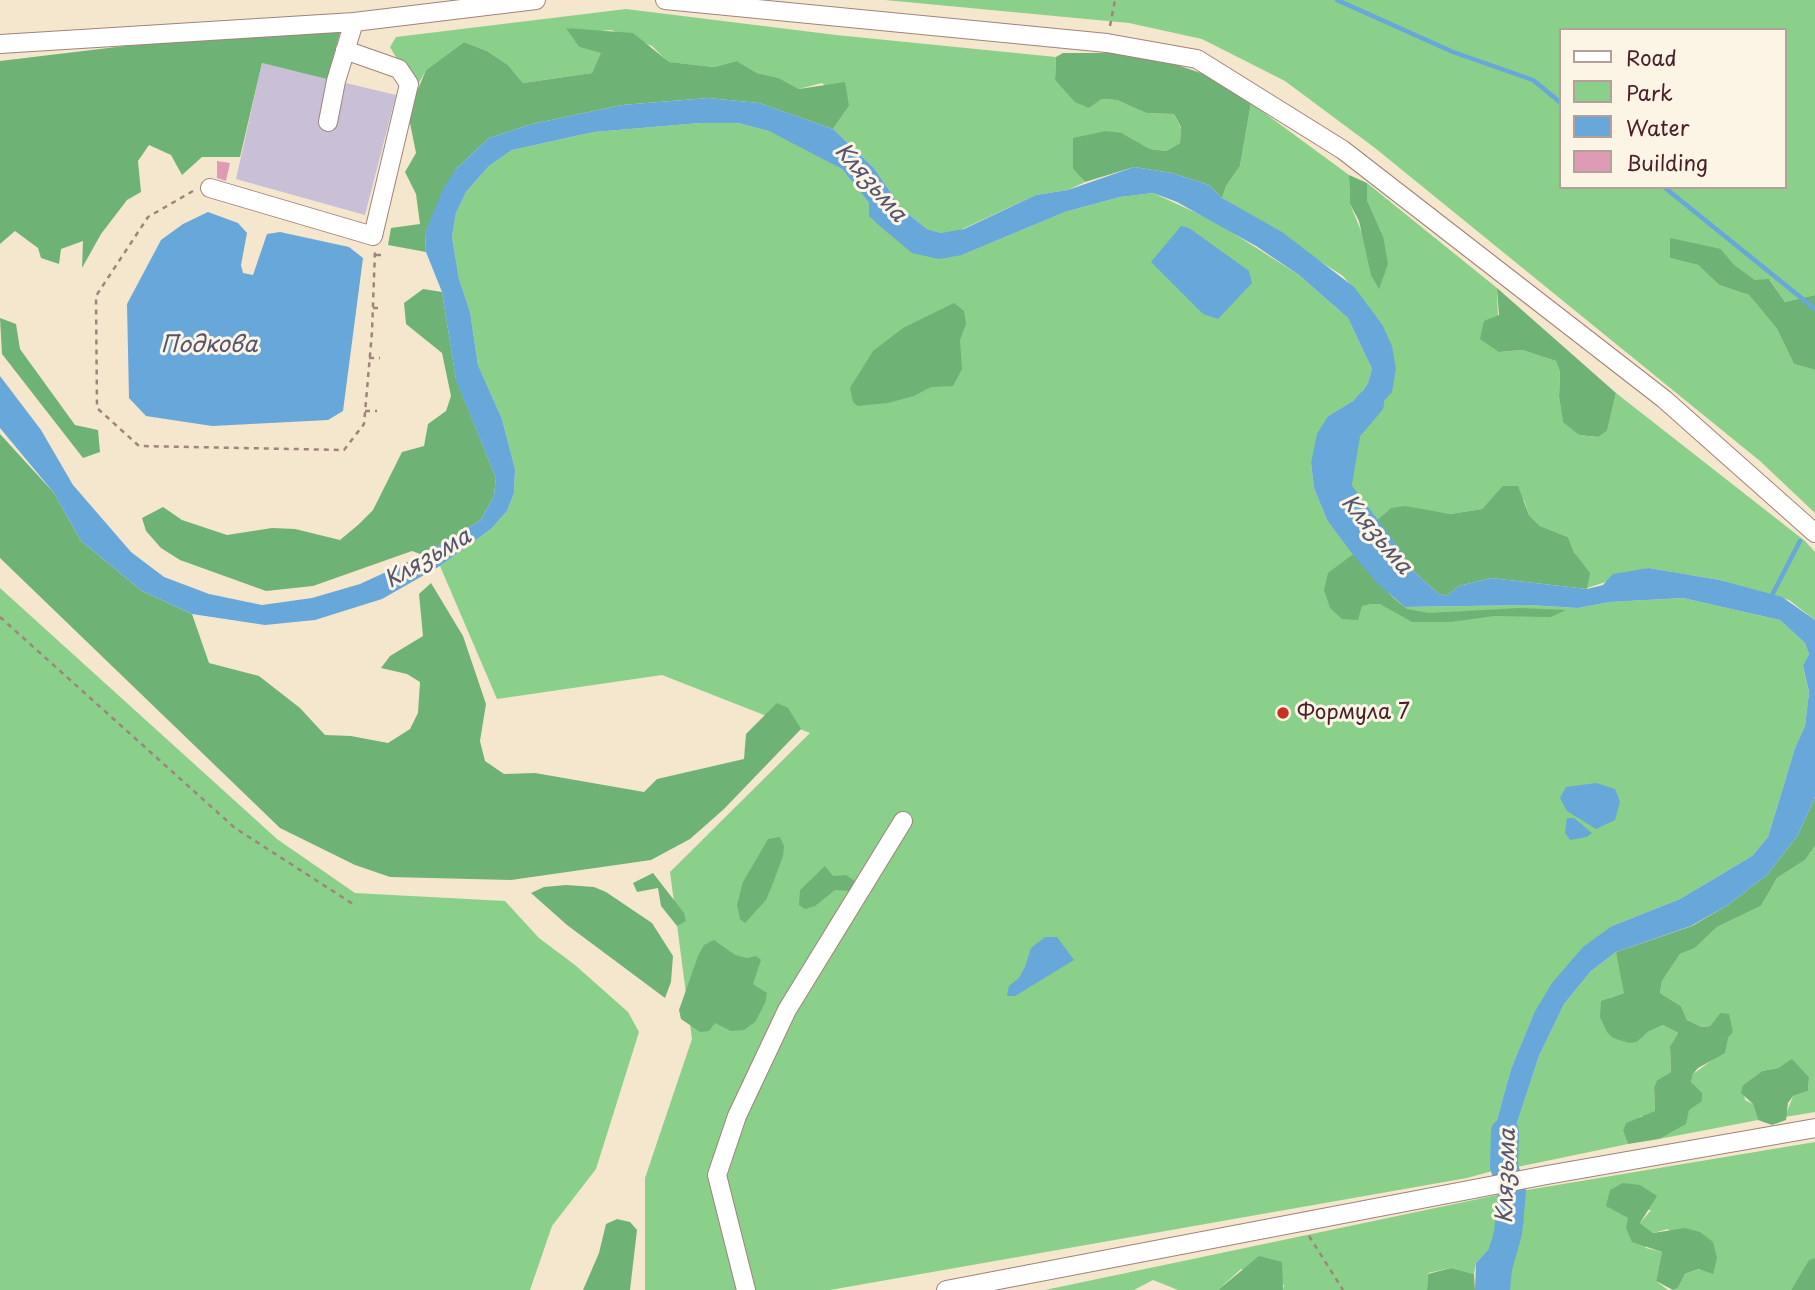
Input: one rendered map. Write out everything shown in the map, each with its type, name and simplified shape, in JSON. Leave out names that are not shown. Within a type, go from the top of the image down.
[{"type":"street","points":[[0,44],[354,22],[536,0]]},
{"type":"street","points":[[665,0],[1107,43],[1197,59],[1343,150],[1664,399],[1815,533]]},
{"type":"street","points":[[328,122],[354,22]]},
{"type":"street","points":[[210,188],[373,236],[409,84],[398,69],[345,50]]},
{"type":"street","points":[[746,1290],[717,1175],[737,1116],[781,1020],[846,909],[903,821]]},
{"type":"street","points":[[946,1290],[1481,1187],[1815,1128]]},
{"type":"path","points":[[1107,43],[1115,0]]},
{"type":"path","points":[[210,188],[188,192],[148,217],[96,296],[97,408],[139,446],[344,450],[364,424],[376,255],[386,255]]},
{"type":"path","points":[[373,308],[383,308]]},
{"type":"path","points":[[369,358],[380,358]]},
{"type":"path","points":[[365,411],[377,411]]},
{"type":"path","points":[[0,617],[235,828],[356,906]]},
{"type":"path","points":[[1299,1221],[1343,1290]]},
{"type":"shaded area","points":[[262,63],[396,95],[365,215],[236,179]]},
{"type":"green space","points":[[885,0],[1815,0],[1815,295],[1785,302],[1770,280],[1755,280],[1733,265],[1721,249],[1670,258],[1698,265],[1719,285],[1749,295],[1777,329],[1794,364],[1815,370],[1815,513],[1760,461],[1375,148],[1285,81],[1202,39],[1129,23]]},
{"type":"green space","points":[[626,9],[836,35],[1056,57],[1055,80],[1089,108],[1102,99],[1117,100],[1146,113],[1174,114],[1181,128],[1180,143],[1166,151],[1150,149],[1122,133],[1073,169],[1085,182],[1068,190],[1036,195],[956,232],[941,233],[927,229],[902,209],[874,168],[833,129],[849,106],[822,83],[799,89],[779,78],[757,73],[737,61],[714,67],[668,62],[652,46],[611,30],[588,32],[567,28],[579,47],[602,53],[592,73],[523,83],[508,65],[487,51],[464,42],[426,70],[415,90],[390,47],[396,37]]},
{"type":"green space","points":[[566,28],[633,33],[669,62],[714,67],[737,61],[757,73],[779,78],[799,89],[845,82],[849,106],[833,129],[759,103],[708,98],[622,105],[532,124],[489,138],[456,169],[425,233],[426,252],[388,245],[391,228],[420,224],[416,194],[405,172],[416,153],[408,113],[426,70],[464,42],[487,51],[508,65],[523,83],[592,73],[601,53],[579,47]]},
{"type":"green space","points":[[341,29],[327,79],[262,63],[240,157],[202,157],[182,175],[171,155],[149,145],[138,161],[141,192],[127,200],[101,234],[82,268],[83,241],[61,249],[59,264],[41,258],[38,248],[15,231],[0,244],[0,61],[125,46]]},
{"type":"green space","points":[[1063,53],[1112,53],[1159,59],[1234,84],[1251,103],[1240,166],[1226,186],[1222,198],[1209,185],[1172,173],[1134,167],[1085,182],[1073,169],[1073,138],[1106,131],[1122,133],[1150,149],[1166,151],[1180,143],[1181,127],[1174,114],[1146,113],[1117,100],[1102,99],[1089,108],[1075,102],[1055,80],[1056,57]]},
{"type":"green space","points":[[1251,103],[1349,175],[1350,204],[1368,248],[1371,274],[1383,236],[1367,200],[1367,183],[1497,288],[1499,352],[1522,350],[1556,361],[1560,372],[1559,397],[1563,421],[1579,435],[1597,437],[1607,431],[1616,393],[1805,541],[1815,552],[1815,620],[1789,600],[1720,580],[1649,568],[1587,588],[1589,573],[1574,552],[1568,537],[1540,526],[1529,515],[1524,500],[1503,487],[1482,509],[1450,514],[1391,508],[1366,529],[1360,525],[1344,497],[1338,452],[1350,429],[1372,415],[1382,324],[1343,276],[1222,198],[1226,186],[1240,166]]},
{"type":"green space","name":"Формула 7","points":[[700,123],[738,123],[769,131],[807,149],[842,169],[869,203],[962,255],[1065,212],[1120,197],[1153,193],[1214,221],[1299,275],[1348,318],[1372,369],[1368,383],[1358,398],[1328,416],[1311,463],[1314,488],[1327,520],[1378,584],[1405,607],[1529,605],[1578,608],[1610,602],[1683,598],[1780,620],[1805,643],[1809,654],[1803,667],[1809,692],[1805,726],[1795,748],[1768,837],[1752,856],[1680,899],[1612,926],[1534,1013],[1511,1069],[1492,1138],[1496,1170],[1467,1178],[830,1290],[645,1290],[645,1178],[692,1039],[670,872],[810,733],[662,675],[497,699],[440,566],[491,529],[507,511],[514,493],[515,469],[502,419],[478,365],[470,312],[459,279],[452,237],[456,213],[466,192],[489,166],[512,150],[594,132]]},
{"type":"green space","points":[[1349,175],[1367,183],[1367,200],[1383,236],[1388,264],[1379,289],[1371,275],[1359,221],[1350,204]]},
{"type":"green space","points":[[1670,238],[1721,249],[1734,265],[1755,280],[1769,279],[1785,302],[1815,295],[1815,370],[1794,364],[1777,329],[1749,295],[1719,285],[1698,265],[1670,258]]},
{"type":"green space","points":[[1497,288],[1616,393],[1607,431],[1598,437],[1579,435],[1563,422],[1559,397],[1560,372],[1556,361],[1522,350],[1499,352],[1480,339],[1484,321],[1499,315]]},
{"type":"green space","points":[[423,289],[442,292],[456,379],[496,478],[494,495],[481,520],[423,555],[412,551],[313,586],[266,591],[180,560],[161,548],[146,531],[142,518],[163,507],[182,520],[227,535],[272,528],[295,529],[340,540],[358,525],[373,510],[402,452],[424,446],[428,424],[446,411],[451,396],[442,353],[406,324],[404,303]]},
{"type":"green space","points":[[954,303],[964,311],[966,324],[960,340],[962,369],[953,386],[931,387],[914,396],[888,403],[858,406],[853,402],[850,388],[873,351],[903,328]]},
{"type":"green space","points":[[0,318],[16,324],[20,349],[75,425],[98,430],[100,452],[83,458],[2,354]]},
{"type":"green space","points":[[0,434],[54,493],[81,541],[142,591],[192,614],[209,663],[259,676],[300,708],[325,735],[351,736],[388,743],[410,729],[418,713],[420,682],[407,674],[381,668],[390,656],[423,636],[419,594],[431,583],[463,636],[486,704],[480,741],[485,761],[504,774],[535,773],[644,792],[657,779],[744,759],[746,734],[777,703],[788,708],[801,729],[724,809],[690,839],[651,860],[511,880],[390,877],[355,865],[280,828],[0,558]]},
{"type":"green space","points":[[1503,486],[1518,486],[1529,515],[1540,526],[1568,537],[1574,552],[1590,573],[1587,589],[1491,578],[1459,586],[1447,596],[1439,594],[1411,569],[1391,545],[1366,529],[1391,508],[1405,506],[1450,514],[1482,509]]},
{"type":"green space","points":[[1352,555],[1358,555],[1393,598],[1407,609],[1429,613],[1520,608],[1566,610],[1551,617],[1494,616],[1451,622],[1412,622],[1380,604],[1370,604],[1362,606],[1358,620],[1342,619],[1330,608],[1324,590],[1328,573]]},
{"type":"green space","points":[[0,588],[277,839],[355,893],[505,901],[539,938],[575,965],[628,1012],[639,1032],[596,1169],[552,1226],[530,1290],[0,1290]]},
{"type":"green space","points":[[1815,797],[1815,846],[1805,860],[1777,878],[1761,906],[1717,927],[1695,948],[1680,954],[1662,981],[1660,993],[1681,1006],[1687,1020],[1702,1027],[1710,1026],[1720,1013],[1729,1014],[1733,1032],[1728,1038],[1725,1053],[1698,1068],[1693,1074],[1691,1082],[1702,1093],[1702,1101],[1689,1110],[1686,1124],[1659,1139],[1628,1144],[1623,1131],[1626,1123],[1655,1111],[1654,1087],[1657,1080],[1671,1072],[1670,1047],[1678,1033],[1663,1025],[1648,1032],[1637,1042],[1629,1043],[1613,1038],[1607,1032],[1600,1017],[1601,1001],[1624,993],[1616,952],[1692,926],[1728,905],[1767,875],[1798,835]]},
{"type":"green space","points":[[780,837],[784,846],[783,856],[773,883],[766,900],[745,923],[740,919],[737,905],[743,882],[768,839]]},
{"type":"green space","points":[[1815,846],[1815,1112],[1785,1117],[1793,1096],[1808,1091],[1809,1077],[1792,1060],[1778,1068],[1762,1071],[1743,1085],[1745,1100],[1753,1104],[1758,1120],[1659,1139],[1685,1117],[1695,1088],[1691,1082],[1693,1074],[1712,1060],[1733,1031],[1720,1013],[1710,1026],[1702,1027],[1687,1020],[1681,1006],[1660,993],[1662,981],[1680,954],[1695,948],[1717,927],[1761,906],[1777,878],[1805,860]]},
{"type":"green space","points":[[825,866],[833,876],[846,875],[856,882],[849,891],[835,890],[815,906],[805,909],[799,905],[800,890]]},
{"type":"green space","points":[[653,873],[684,913],[686,921],[677,926],[661,906],[658,888],[637,892],[633,883]]},
{"type":"green space","points":[[544,887],[594,887],[606,892],[652,923],[673,956],[671,982],[665,998],[567,925],[531,893]]},
{"type":"green space","points":[[714,940],[735,955],[747,958],[756,956],[761,960],[753,984],[767,993],[765,1003],[755,1022],[744,1030],[731,1031],[715,1023],[709,1031],[700,1032],[681,1019],[679,1010],[698,956],[704,945]]},
{"type":"green space","points":[[1616,952],[1625,985],[1624,993],[1609,998],[1613,1038],[1637,1042],[1648,1032],[1663,1025],[1678,1033],[1670,1048],[1671,1072],[1657,1080],[1654,1087],[1655,1111],[1649,1116],[1641,1116],[1623,1131],[1628,1144],[1517,1167],[1512,1138],[1539,1056],[1564,1004],[1591,971]]},
{"type":"green space","points":[[1792,1059],[1809,1077],[1808,1091],[1793,1096],[1788,1103],[1786,1120],[1772,1125],[1758,1120],[1753,1104],[1741,1093],[1743,1085],[1762,1071],[1778,1068]]},
{"type":"green space","points":[[1815,1142],[1815,1258],[1809,1261],[1791,1290],[1673,1290],[1678,1288],[1685,1274],[1700,1269],[1668,1229],[1653,1233],[1640,1223],[1651,1210],[1620,1212],[1628,1218],[1646,1248],[1662,1252],[1656,1281],[1668,1290],[1505,1290],[1524,1222],[1521,1191]]},
{"type":"green space","points":[[1623,1183],[1640,1185],[1657,1196],[1640,1223],[1653,1233],[1685,1228],[1700,1232],[1713,1242],[1717,1258],[1713,1274],[1699,1269],[1685,1274],[1678,1288],[1673,1290],[1656,1281],[1662,1252],[1632,1242],[1626,1228],[1628,1218],[1606,1206],[1610,1190]]},
{"type":"green space","points":[[1502,1194],[1504,1207],[1500,1238],[1476,1263],[1474,1274],[1451,1268],[1428,1273],[1427,1290],[1283,1290],[1284,1285],[1241,1269],[1218,1290],[1178,1290],[1153,1280],[1134,1290],[1045,1290]]},
{"type":"green space","points":[[617,1219],[630,1222],[637,1230],[630,1290],[583,1290],[599,1253],[606,1224]]},
{"type":"green space","points":[[1259,1256],[1282,1262],[1283,1290],[1218,1290]]},
{"type":"green space","points":[[1815,1258],[1815,1290],[1791,1290],[1809,1260]]},
{"type":"green space","points":[[1451,1268],[1474,1274],[1475,1290],[1427,1290],[1428,1274]]},
{"type":"water","points":[[708,98],[759,103],[833,129],[874,168],[902,209],[927,229],[941,233],[964,229],[1036,195],[1068,190],[1134,167],[1172,173],[1209,185],[1222,198],[1282,232],[1354,287],[1382,324],[1392,346],[1396,369],[1392,392],[1372,415],[1350,429],[1340,444],[1337,460],[1341,482],[1347,504],[1360,525],[1391,545],[1411,569],[1439,594],[1447,596],[1459,586],[1491,578],[1587,589],[1603,585],[1613,574],[1649,568],[1720,580],[1782,597],[1815,620],[1815,797],[1798,835],[1767,875],[1728,905],[1691,926],[1616,952],[1591,971],[1564,1004],[1539,1056],[1512,1138],[1517,1167],[1496,1170],[1492,1138],[1511,1069],[1534,1013],[1552,983],[1583,947],[1612,926],[1680,899],[1752,856],[1768,837],[1795,748],[1805,726],[1809,692],[1803,666],[1809,654],[1805,643],[1780,620],[1683,598],[1610,602],[1578,608],[1529,605],[1405,607],[1378,584],[1351,552],[1327,520],[1314,488],[1311,463],[1317,434],[1328,416],[1358,398],[1368,383],[1372,369],[1348,318],[1299,275],[1256,246],[1177,202],[1153,193],[1120,197],[1065,212],[962,255],[939,259],[912,253],[869,216],[869,203],[842,169],[769,131],[738,123],[700,123],[594,132],[512,150],[489,166],[466,192],[456,213],[452,237],[459,279],[470,312],[478,365],[502,419],[515,469],[514,493],[507,511],[491,529],[440,566],[382,599],[315,620],[265,625],[192,614],[142,591],[81,541],[54,493],[0,428],[0,376],[41,430],[73,485],[131,552],[164,577],[209,594],[262,605],[312,598],[360,584],[423,555],[481,520],[494,495],[496,478],[456,380],[442,292],[426,252],[425,233],[443,189],[456,169],[489,138],[532,124],[622,105]]},
{"type":"water","name":"Подкова","points":[[208,212],[238,223],[247,233],[241,265],[243,273],[253,275],[267,234],[280,232],[349,247],[363,258],[343,411],[328,420],[212,426],[146,416],[129,398],[127,304],[161,240],[183,224]]},
{"type":"water","points":[[1181,226],[1189,228],[1249,271],[1252,283],[1218,319],[1203,314],[1151,262]]},
{"type":"water","points":[[1596,783],[1615,789],[1620,802],[1615,820],[1596,829],[1567,811],[1560,798],[1566,787]]},
{"type":"water","points":[[1567,818],[1574,818],[1592,833],[1587,837],[1570,840],[1565,833]]},
{"type":"water","points":[[1045,937],[1057,937],[1074,960],[1015,996],[1007,996],[1009,986],[1019,978],[1025,967],[1031,948]]},
{"type":"water","points":[[1521,1191],[1524,1222],[1505,1290],[1475,1290],[1476,1263],[1500,1237],[1504,1207],[1502,1194]]},
{"type":"building","points":[[217,161],[230,163],[226,181],[217,178]]},
{"type":"waterway","points":[[1337,0],[1453,52],[1533,80],[1560,102]]},
{"type":"waterway","points":[[1666,189],[1815,309]]},
{"type":"waterway","name":"Клязьма","points":[[1370,403],[1347,430],[1337,489],[1392,562]]},
{"type":"waterway","points":[[1770,599],[1800,541]]},
{"type":"waterway","name":"Клязьма","points":[[1496,1290],[1498,1268],[1508,1233],[1512,1192],[1504,1166],[1505,1132]]},
{"type":"place","name":"Формула 7","points":[[1283,713]]}]
